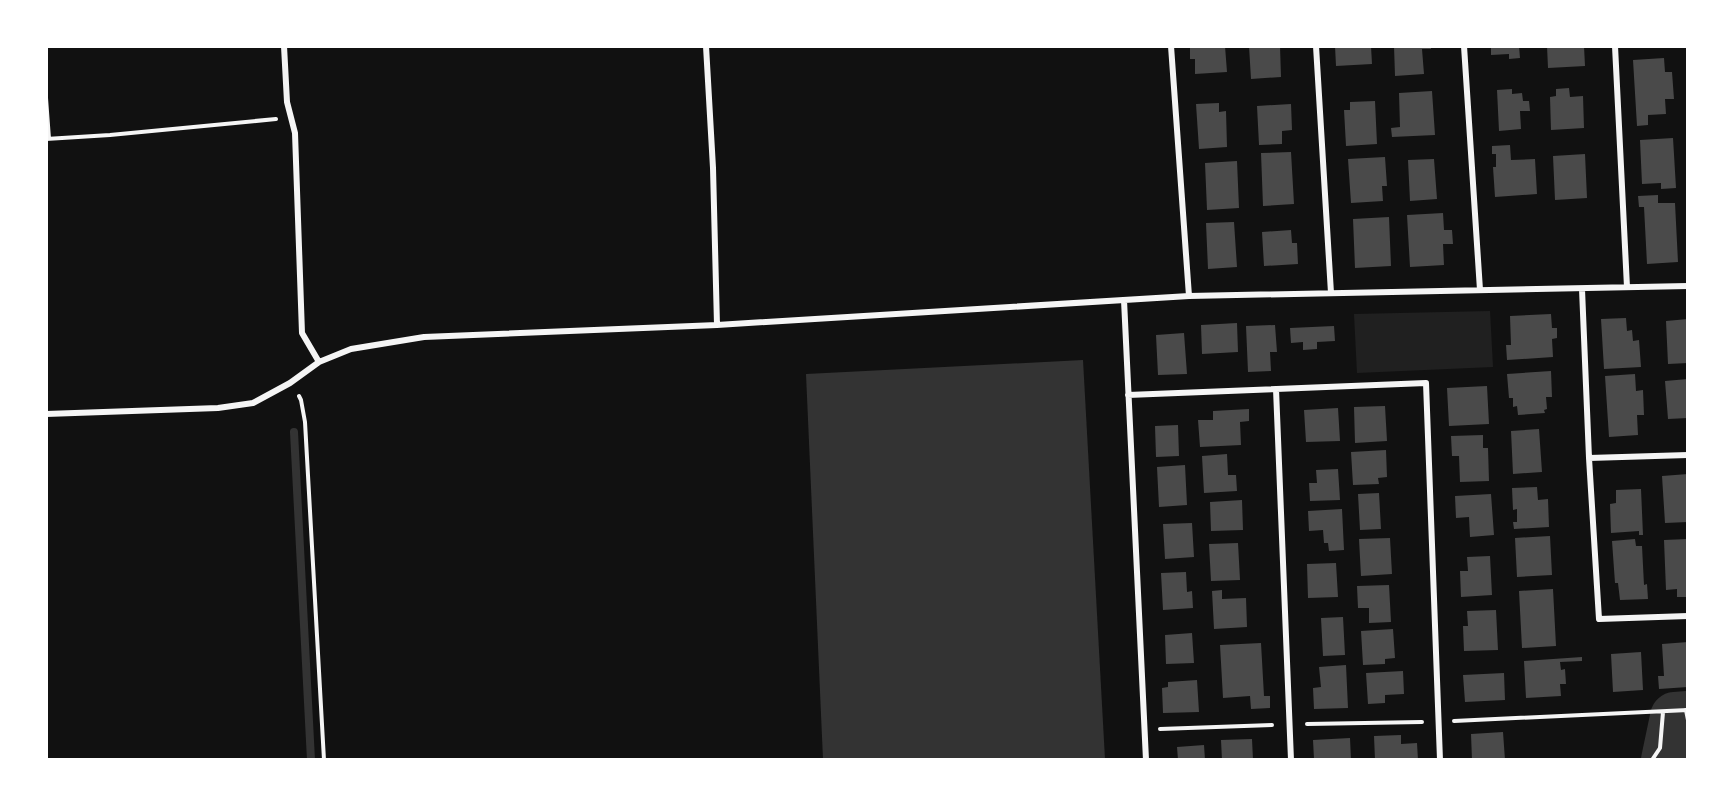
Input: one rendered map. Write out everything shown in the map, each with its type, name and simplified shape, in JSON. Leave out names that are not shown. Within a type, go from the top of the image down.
[{"type":"street","points":[[284,46],[287,102],[295,133],[302,333],[319,362]]},
{"type":"street","points":[[706,46],[717,325]]},
{"type":"street","points":[[1171,46],[1189,296]]},
{"type":"street","points":[[1316,46],[1331,292]]},
{"type":"street","points":[[1464,46],[1480,290]]},
{"type":"street","points":[[1615,46],[1627,287]]},
{"type":"street","points":[[46,414],[218,408],[253,403],[290,383],[319,362],[351,349],[424,337],[717,325],[1189,296],[1688,286]]},
{"type":"street","points":[[1582,289],[1599,619],[1688,616]]},
{"type":"street","points":[[1124,300],[1146,759]]},
{"type":"street","points":[[1128,395],[1426,383],[1440,759]]},
{"type":"street","points":[[1276,389],[1291,759]]},
{"type":"street","points":[[1589,458],[1688,455]]},
{"type":"path","points":[[46,98],[48,139],[292,118]]},
{"type":"path","points":[[290,383],[301,400],[305,422],[324,759]]},
{"type":"path","points":[[1144,729],[1439,721],[1687,710],[1688,720]]},
{"type":"path","points":[[1652,759],[1660,748],[1663,712]]},
{"type":"shaded area","points":[[1490,311],[1493,367],[1357,373],[1354,314]]},
{"type":"shaded area","points":[[1083,360],[1105,759],[823,759],[806,374]]},
{"type":"building","points":[[1225,46],[1227,72],[1195,74],[1195,59],[1190,59],[1190,48]]},
{"type":"building","points":[[1249,46],[1280,46],[1281,77],[1251,79]]},
{"type":"building","points":[[1335,46],[1371,46],[1372,64],[1336,66]]},
{"type":"building","points":[[1394,46],[1431,46],[1431,49],[1422,49],[1424,74],[1395,76]]},
{"type":"building","points":[[1491,46],[1519,46],[1520,58],[1509,59],[1509,54],[1491,55]]},
{"type":"building","points":[[1547,46],[1584,46],[1585,66],[1548,68]]},
{"type":"building","points":[[1664,58],[1665,72],[1672,72],[1674,99],[1665,99],[1666,114],[1648,115],[1648,125],[1637,126],[1633,60]]},
{"type":"building","points":[[1569,88],[1570,97],[1583,96],[1584,128],[1551,130],[1550,97],[1556,96],[1556,89]]},
{"type":"building","points":[[1512,89],[1512,94],[1522,93],[1523,101],[1529,101],[1530,111],[1520,111],[1521,129],[1499,131],[1497,90]]},
{"type":"building","points":[[1432,91],[1435,135],[1392,137],[1391,128],[1400,127],[1399,93]]},
{"type":"building","points":[[1375,101],[1377,144],[1346,146],[1344,110],[1350,110],[1350,102]]},
{"type":"building","points":[[1219,103],[1219,112],[1226,111],[1227,147],[1199,149],[1196,104]]},
{"type":"building","points":[[1291,104],[1292,130],[1282,131],[1282,144],[1259,145],[1257,106]]},
{"type":"building","points":[[1673,138],[1676,188],[1661,189],[1661,183],[1642,184],[1640,140]]},
{"type":"building","points":[[1510,145],[1511,160],[1535,159],[1537,194],[1495,197],[1493,167],[1496,167],[1496,154],[1492,154],[1492,146]]},
{"type":"building","points":[[1291,152],[1294,204],[1263,206],[1261,153]]},
{"type":"building","points":[[1585,154],[1587,198],[1555,200],[1553,156]]},
{"type":"building","points":[[1385,157],[1387,186],[1382,186],[1383,201],[1351,203],[1348,159]]},
{"type":"building","points":[[1434,159],[1437,199],[1410,201],[1408,160]]},
{"type":"building","points":[[1237,161],[1239,208],[1207,210],[1205,163]]},
{"type":"building","points":[[1658,195],[1658,203],[1675,203],[1678,262],[1647,264],[1644,207],[1639,207],[1638,196]]},
{"type":"building","points":[[1443,213],[1444,230],[1452,230],[1453,244],[1443,244],[1444,265],[1410,267],[1407,215]]},
{"type":"building","points":[[1389,217],[1391,266],[1355,268],[1353,219]]},
{"type":"building","points":[[1234,222],[1237,267],[1208,269],[1206,223]]},
{"type":"building","points":[[1291,230],[1292,243],[1297,243],[1298,264],[1264,266],[1262,232]]},
{"type":"building","points":[[1551,314],[1552,328],[1557,328],[1557,338],[1552,339],[1553,357],[1507,360],[1506,345],[1511,345],[1510,316]]},
{"type":"building","points":[[1626,318],[1627,331],[1632,330],[1633,341],[1639,340],[1641,367],[1604,369],[1601,319]]},
{"type":"building","points":[[1688,319],[1688,363],[1668,364],[1666,321]]},
{"type":"building","points":[[1237,323],[1238,352],[1202,354],[1201,325]]},
{"type":"building","points":[[1275,325],[1277,352],[1270,352],[1271,371],[1248,372],[1246,326]]},
{"type":"building","points":[[1334,326],[1335,341],[1317,342],[1317,349],[1303,350],[1303,342],[1291,343],[1290,328]]},
{"type":"building","points":[[1184,333],[1187,374],[1158,375],[1156,335]]},
{"type":"building","points":[[1551,371],[1552,397],[1546,397],[1545,413],[1518,415],[1517,406],[1513,407],[1513,398],[1509,398],[1507,374]]},
{"type":"building","points":[[1635,374],[1636,391],[1643,390],[1644,415],[1637,415],[1638,435],[1609,437],[1605,376]]},
{"type":"building","points":[[1688,379],[1688,418],[1668,419],[1665,381]]},
{"type":"building","points":[[1487,386],[1489,424],[1449,426],[1447,388]]},
{"type":"building","points":[[1385,406],[1387,441],[1355,443],[1354,407]]},
{"type":"building","points":[[1338,408],[1340,441],[1306,442],[1304,410]]},
{"type":"building","points":[[1249,409],[1249,421],[1240,422],[1241,445],[1200,447],[1198,420],[1213,420],[1213,411]]},
{"type":"building","points":[[1178,425],[1179,456],[1156,457],[1155,426]]},
{"type":"building","points":[[1539,429],[1542,472],[1513,474],[1511,431]]},
{"type":"building","points":[[1483,435],[1483,448],[1488,448],[1489,481],[1460,482],[1459,456],[1452,456],[1451,436]]},
{"type":"building","points":[[1386,450],[1387,477],[1378,478],[1379,484],[1353,485],[1351,452]]},
{"type":"building","points":[[1227,454],[1228,475],[1236,475],[1237,491],[1204,493],[1202,456]]},
{"type":"building","points":[[1185,465],[1187,505],[1159,507],[1157,467]]},
{"type":"building","points":[[1338,469],[1340,500],[1310,501],[1309,483],[1317,483],[1316,470]]},
{"type":"building","points":[[1688,474],[1688,522],[1665,523],[1662,476]]},
{"type":"building","points":[[1537,487],[1538,500],[1548,499],[1549,527],[1514,529],[1513,522],[1517,522],[1517,509],[1513,510],[1512,488]]},
{"type":"building","points":[[1641,489],[1643,535],[1639,535],[1639,531],[1611,533],[1610,504],[1616,503],[1616,490]]},
{"type":"building","points":[[1379,493],[1381,529],[1360,530],[1358,494]]},
{"type":"building","points":[[1491,494],[1494,535],[1470,537],[1469,517],[1456,518],[1455,496]]},
{"type":"building","points":[[1242,500],[1243,530],[1211,531],[1210,502]]},
{"type":"building","points":[[1342,509],[1344,550],[1329,551],[1328,543],[1324,543],[1323,530],[1309,531],[1308,511]]},
{"type":"building","points":[[1192,523],[1194,557],[1165,559],[1163,524]]},
{"type":"building","points":[[1550,536],[1552,575],[1517,577],[1515,538]]},
{"type":"building","points":[[1390,538],[1392,574],[1361,576],[1359,539]]},
{"type":"building","points":[[1635,539],[1636,546],[1642,546],[1644,585],[1647,584],[1648,599],[1620,600],[1618,583],[1615,583],[1612,541]]},
{"type":"building","points":[[1688,539],[1688,589],[1686,589],[1686,597],[1677,597],[1677,589],[1666,590],[1664,540]]},
{"type":"building","points":[[1238,543],[1240,580],[1211,581],[1209,544]]},
{"type":"building","points":[[1490,556],[1492,595],[1461,597],[1460,571],[1468,571],[1467,557]]},
{"type":"building","points":[[1336,563],[1338,597],[1308,598],[1307,564]]},
{"type":"building","points":[[1186,572],[1187,592],[1192,591],[1193,608],[1163,610],[1161,573]]},
{"type":"building","points":[[1389,585],[1391,622],[1369,623],[1369,608],[1358,608],[1357,586]]},
{"type":"building","points":[[1553,589],[1556,646],[1522,648],[1519,591]]},
{"type":"building","points":[[1222,590],[1222,599],[1246,598],[1247,627],[1214,629],[1212,591]]},
{"type":"building","points":[[1496,610],[1498,650],[1464,651],[1463,626],[1468,626],[1467,611]]},
{"type":"building","points":[[1343,617],[1345,655],[1323,656],[1321,618]]},
{"type":"building","points":[[1393,629],[1395,658],[1385,659],[1385,664],[1363,665],[1361,631]]},
{"type":"building","points":[[1192,633],[1194,663],[1166,664],[1165,635]]},
{"type":"building","points":[[1688,642],[1688,687],[1659,689],[1658,676],[1664,676],[1662,644]]},
{"type":"building","points":[[1261,643],[1264,696],[1270,696],[1270,708],[1251,709],[1250,696],[1223,698],[1220,645]]},
{"type":"building","points":[[1641,652],[1643,690],[1613,692],[1611,654]]},
{"type":"building","points":[[1582,657],[1582,661],[1560,662],[1561,670],[1565,669],[1566,684],[1560,684],[1561,696],[1526,698],[1524,661]]},
{"type":"building","points":[[1346,665],[1348,708],[1314,709],[1313,688],[1321,687],[1319,667]]},
{"type":"building","points":[[1403,671],[1404,694],[1385,695],[1385,703],[1368,704],[1366,673]]},
{"type":"building","points":[[1504,673],[1505,700],[1465,702],[1463,675]]},
{"type":"building","points":[[1197,680],[1199,712],[1163,713],[1162,688],[1168,687],[1168,682]]},
{"type":"building","points":[[1503,732],[1505,760],[1472,760],[1471,734]]},
{"type":"building","points":[[1401,735],[1401,744],[1417,743],[1418,760],[1375,760],[1374,736]]},
{"type":"building","points":[[1350,738],[1351,760],[1314,759],[1313,740]]},
{"type":"building","points":[[1252,739],[1253,760],[1222,760],[1221,740]]},
{"type":"building","points":[[1204,745],[1205,760],[1178,760],[1177,747]]},
{"type":"waterway","points":[[294,432],[311,760]]},
{"type":"waterway","points":[[1666,760],[1675,717],[1688,716]]}]
